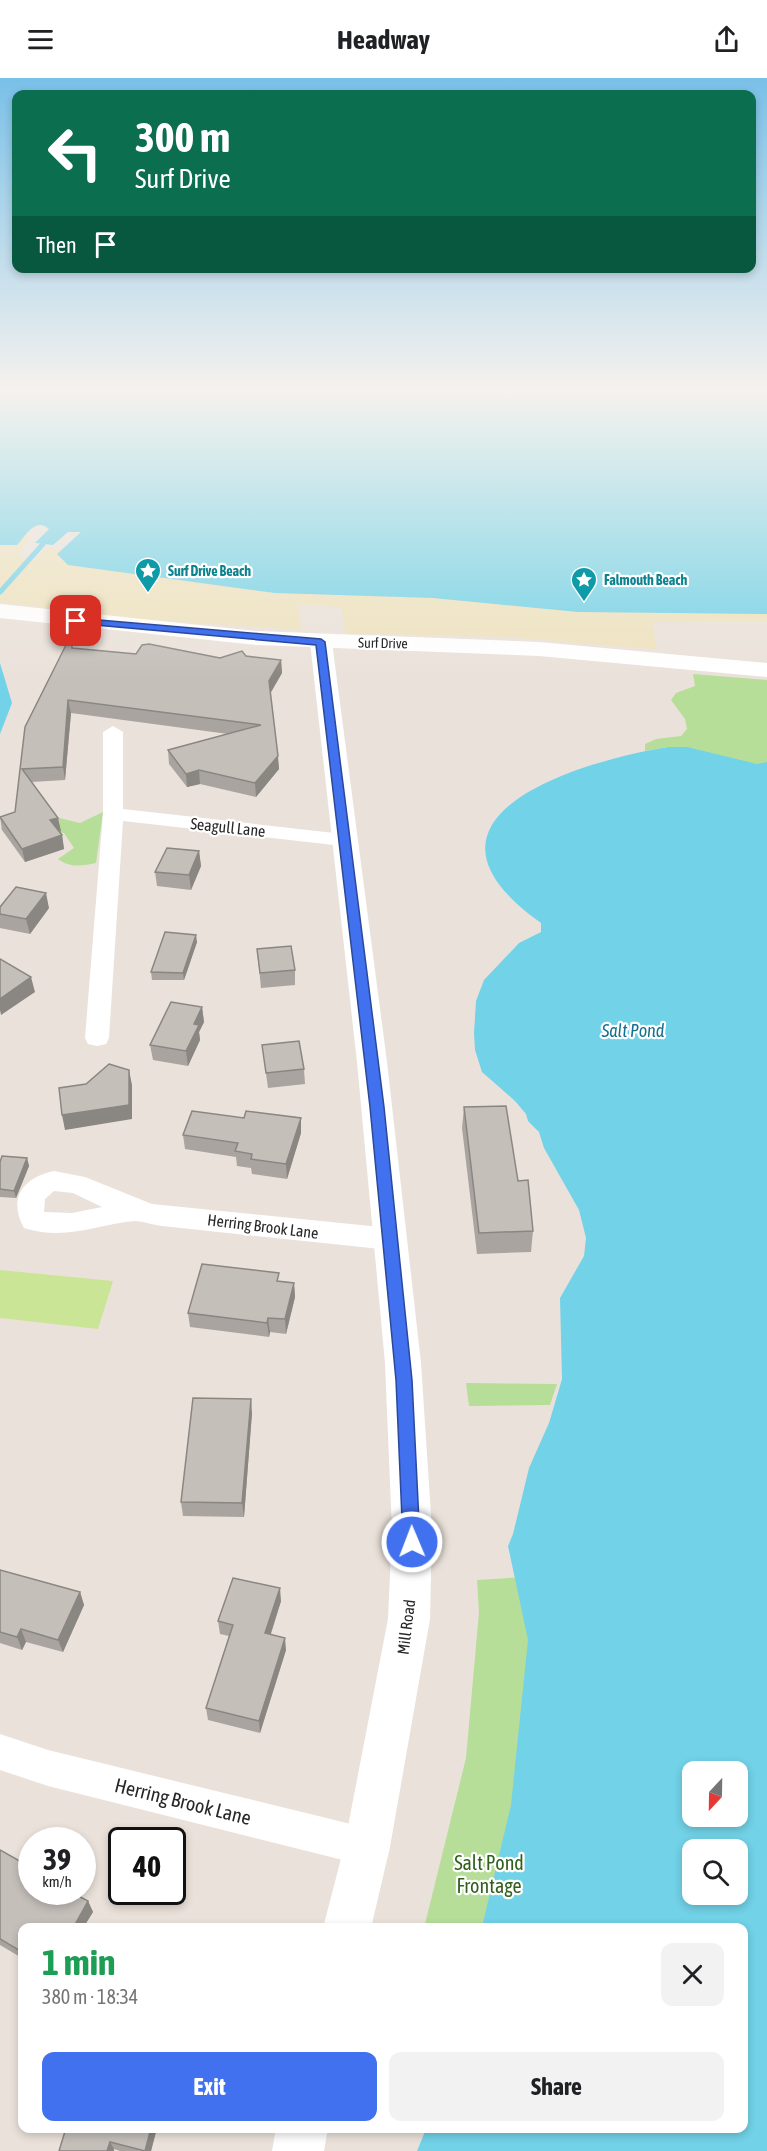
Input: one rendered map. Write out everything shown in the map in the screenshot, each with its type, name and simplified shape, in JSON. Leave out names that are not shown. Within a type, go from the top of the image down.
[{"type":"main road","name":"Surf Drive","points":[[0,611],[168,631],[321,642],[539,649],[767,670]]},
{"type":"street","name":"Mill Road","points":[[321,642],[343,840],[372,1062],[406,1412],[412,1530],[410,1608],[367,1847],[348,1923]]},
{"type":"street","points":[[97,1038],[107,872],[113,814],[113,732]]},
{"type":"street","name":"Seagull Lane","points":[[113,814],[343,840]]},
{"type":"street","name":"Herring Brook Lane","points":[[135,1211],[304,1232],[390,1239]]},
{"type":"street","name":"Herring Brook Lane","points":[[0,1752],[48,1768],[367,1847]]},
{"type":"street","points":[[298,2151],[302,2133]]},
{"type":"green space","points":[[693,674],[767,680],[767,768],[668,747],[645,751],[645,744],[656,739],[681,736],[687,729],[685,719],[671,700],[676,693],[695,686]]},
{"type":"green space","points":[[103,812],[96,863],[86,865],[71,865],[58,859],[74,848],[64,833],[2,830],[1,828],[43,814],[80,823]]},
{"type":"green space","points":[[0,1270],[113,1281],[98,1329],[0,1318]]},
{"type":"green space","points":[[466,1383],[557,1384],[550,1405],[469,1406]]},
{"type":"green space","name":"Salt Pond Frontage","points":[[543,1576],[528,1923],[425,1923],[466,1758],[479,1612],[477,1580]]},
{"type":"sand","points":[[0,530],[29,536],[29,540],[17,556],[35,560],[49,546],[70,553],[767,602],[767,621],[653,622],[656,649],[506,637],[345,633],[341,607],[298,605],[301,630],[140,619],[0,602]]},
{"type":"water","points":[[0,486],[767,486],[767,614],[578,612],[433,598],[275,593],[68,565],[57,554],[81,532],[68,532],[53,545],[35,543],[49,529],[40,525],[28,532],[17,545],[0,545]]},
{"type":"water","points":[[0,663],[12,703],[0,734]]},
{"type":"water","name":"Salt Pond","points":[[668,747],[687,747],[757,764],[767,762],[767,2151],[417,2151],[424,2133],[748,2133],[748,1923],[483,1923],[511,1805],[528,1640],[508,1546],[529,1468],[549,1423],[562,1379],[560,1298],[584,1256],[586,1238],[579,1210],[544,1148],[539,1132],[528,1121],[526,1114],[515,1101],[482,1072],[475,1050],[476,1001],[484,980],[519,943],[541,932],[541,923],[500,886],[485,853],[492,825],[515,801],[548,782],[589,766]]},
{"type":"building","points":[[72,633],[72,648],[136,654],[142,645],[149,644],[220,658],[242,651],[246,656],[281,660],[269,681],[278,756],[255,783],[199,770],[186,774],[168,750],[261,725],[68,700],[63,767],[22,769],[58,818],[50,820],[62,835],[22,849],[0,817],[15,812],[25,727]]},
{"type":"building","points":[[167,848],[199,851],[189,875],[155,872]]},
{"type":"building","points":[[16,887],[46,893],[26,919],[0,914],[0,907]]},
{"type":"building","points":[[165,932],[196,935],[183,973],[151,972]]},
{"type":"building","points":[[291,946],[295,970],[260,973],[257,949]]},
{"type":"building","points":[[0,959],[31,977],[0,999]]},
{"type":"building","points":[[171,1002],[202,1007],[194,1024],[199,1025],[186,1051],[150,1045]]},
{"type":"building","points":[[299,1041],[304,1069],[266,1073],[262,1045]]},
{"type":"building","points":[[109,1064],[129,1070],[129,1105],[62,1115],[59,1088],[86,1084]]},
{"type":"building","points":[[506,1106],[518,1181],[528,1180],[533,1231],[479,1233],[464,1107]]},
{"type":"building","points":[[192,1111],[244,1118],[246,1111],[301,1118],[286,1164],[251,1159],[252,1154],[235,1151],[238,1143],[183,1135]]},
{"type":"building","points":[[2,1156],[27,1158],[14,1191],[0,1189]]},
{"type":"building","points":[[202,1264],[279,1273],[277,1281],[294,1283],[285,1319],[268,1318],[267,1323],[188,1313]]},
{"type":"building","points":[[193,1398],[251,1399],[242,1503],[181,1502]]},
{"type":"building","points":[[0,1570],[80,1592],[58,1640],[21,1629],[17,1637],[0,1632]]},
{"type":"building","points":[[233,1578],[280,1588],[265,1633],[285,1638],[259,1721],[206,1708],[233,1625],[218,1621]]},
{"type":"building","points":[[0,1850],[18,1860],[18,1905],[86,1905],[76,1923],[18,1923],[18,1950],[0,1939]]},
{"type":"building","points":[[64,2133],[150,2133],[145,2151],[110,2142],[107,2151],[59,2151]]},
{"type":"waterway","points":[[0,592],[43,544]]},
{"type":"place","name":"Surf Drive Beach","points":[[148,594]]},
{"type":"place","name":"Falmouth Beach","points":[[584,603]]},
{"type":"route","points":[[76,621],[225,636],[321,642],[343,840],[377,1107],[404,1380],[412,1542]]}]
